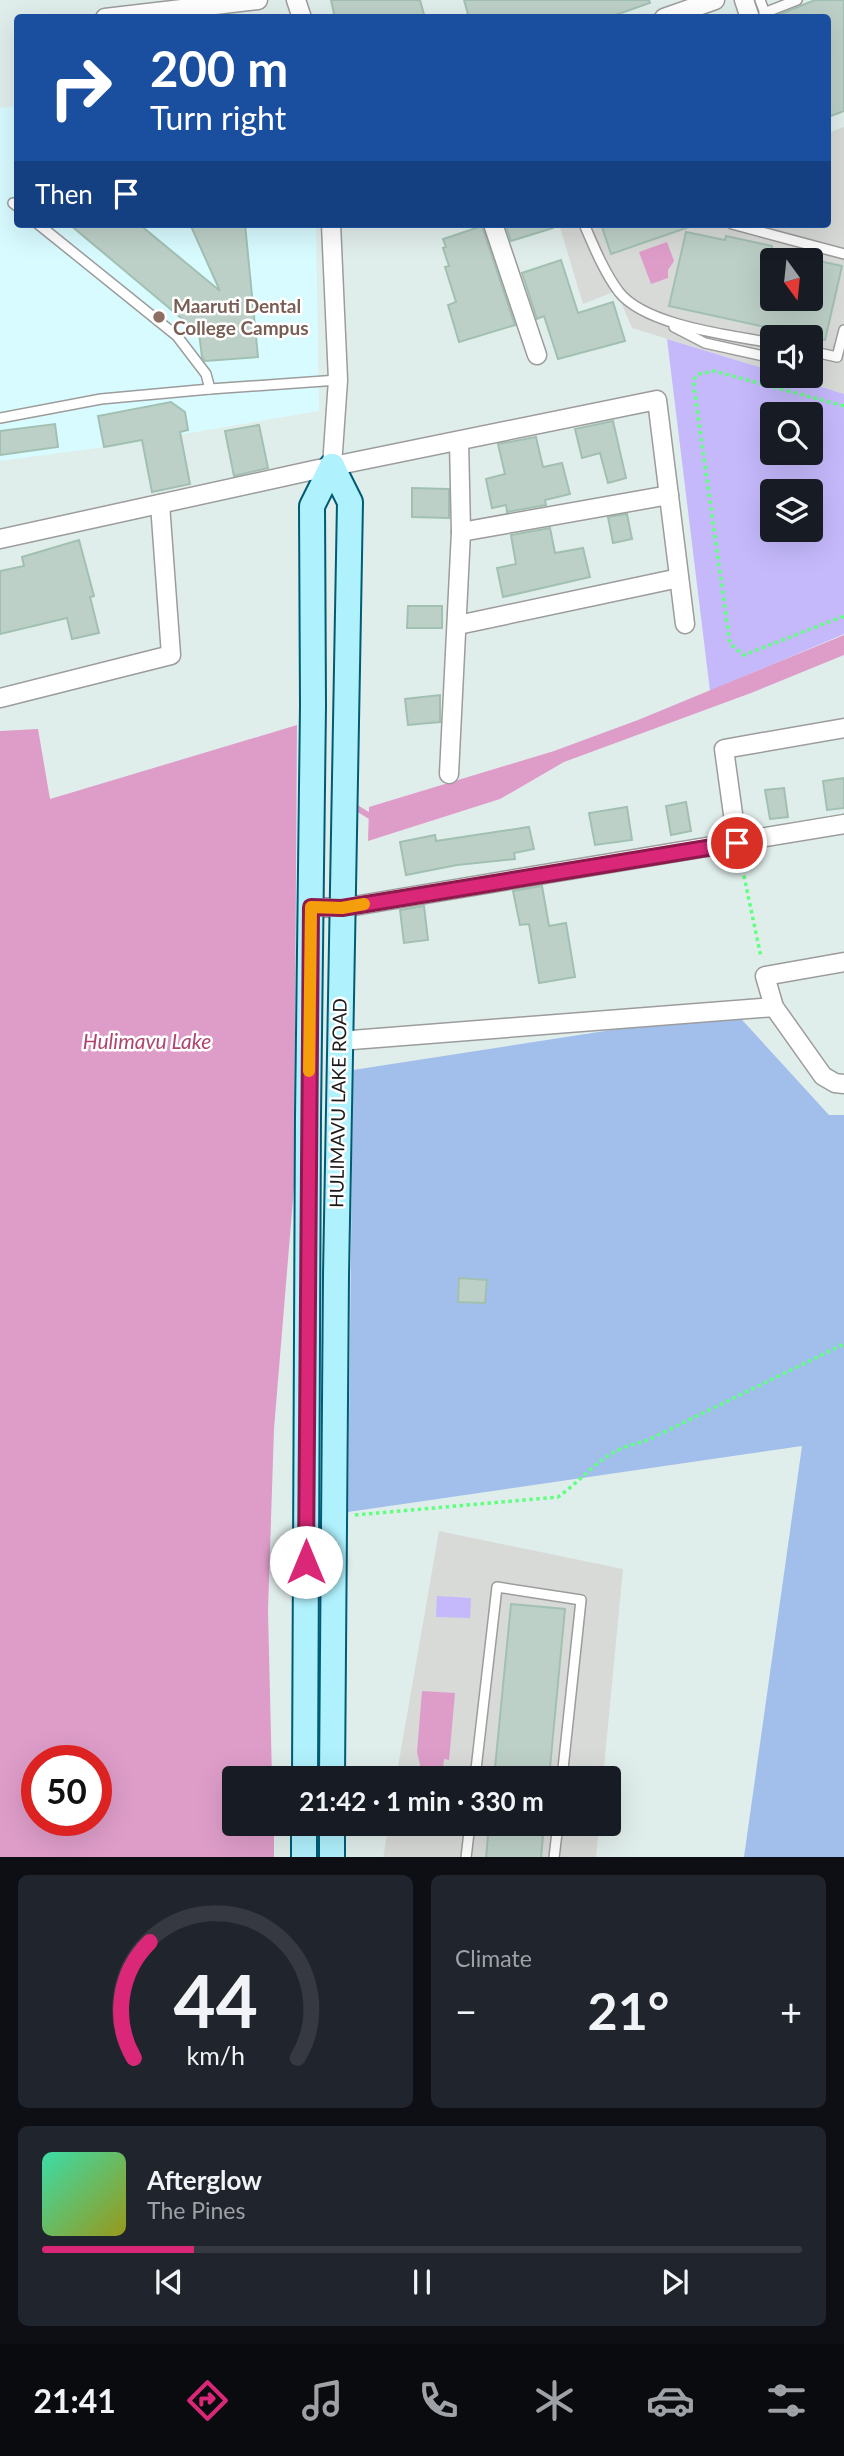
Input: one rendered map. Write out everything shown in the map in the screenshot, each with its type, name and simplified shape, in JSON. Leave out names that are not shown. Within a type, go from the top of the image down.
[{"type":"main road","name":"HULIMAVU LAKE ROAD","points":[[332,466],[351,502],[339,1041],[332,1766]]},
{"type":"main road","name":"HULIMAVU LAKE ROAD","points":[[305,1766],[313,506],[332,466]]},
{"type":"main road","points":[[304,1836],[304,1857]]},
{"type":"main road","points":[[332,1836],[332,1857]]},
{"type":"street","points":[[139,14],[258,0]]},
{"type":"street","points":[[675,14],[715,0]]},
{"type":"street","points":[[744,0],[758,14]]},
{"type":"street","points":[[331,228],[338,380],[332,466]]},
{"type":"street","points":[[494,228],[537,355]]},
{"type":"street","points":[[0,539],[332,466],[657,400],[685,624]]},
{"type":"street","points":[[449,774],[461,532],[459,441]]},
{"type":"street","points":[[461,532],[669,495]]},
{"type":"street","points":[[0,698],[171,655],[160,504]]},
{"type":"street","points":[[458,625],[679,578]]},
{"type":"street","points":[[737,843],[724,749],[844,728]]},
{"type":"street","points":[[311,907],[342,908],[844,824]]},
{"type":"street","points":[[844,962],[765,976],[774,1007],[823,1076],[835,1083],[844,1084]]},
{"type":"street","points":[[339,1041],[774,1007]]},
{"type":"lane","points":[[765,14],[797,0]]},
{"type":"lane","points":[[43,228],[177,337],[206,374],[210,389]]},
{"type":"lane","points":[[585,228],[619,292],[627,299],[705,343],[760,355]]},
{"type":"lane","points":[[747,228],[844,254]]},
{"type":"lane","points":[[661,319],[760,340]]},
{"type":"lane","points":[[823,354],[837,357],[844,330]]},
{"type":"lane","points":[[0,418],[101,400],[338,380]]},
{"type":"lane","points":[[476,1766],[497,1587],[581,1600],[563,1766]]},
{"type":"lane","points":[[466,1857],[469,1836]]},
{"type":"lane","points":[[554,1857],[557,1836]]},
{"type":"path","points":[[844,405],[714,371],[699,374],[694,380],[730,644],[744,655],[844,616]]},
{"type":"path","points":[[737,843],[765,976]]},
{"type":"path","points":[[334,1517],[558,1497],[617,1451],[648,1440],[844,1344]]},
{"type":"shaded area","name":"Maaruti Dental College Campus","points":[[14,106],[14,228],[316,228],[319,411],[119,445],[0,461],[0,108]]},
{"type":"shaded area","points":[[844,127],[844,394],[823,387],[823,325],[760,325],[760,367],[632,328],[616,291],[583,304],[560,228],[831,228],[831,132]]},
{"type":"shaded area","points":[[667,339],[760,367],[760,388],[823,387],[844,394],[844,634],[710,691]]},
{"type":"shaded area","points":[[734,1011],[829,1115],[844,1115],[844,1857],[744,1857],[802,1446],[348,1512],[353,1070]]},
{"type":"shaded area","points":[[439,1531],[623,1569],[604,1766],[398,1766]]},
{"type":"shaded area","points":[[437,1596],[471,1598],[470,1618],[436,1617]]},
{"type":"shaded area","points":[[387,1836],[598,1836],[596,1857],[383,1857]]},
{"type":"water","points":[[667,242],[674,261],[668,270],[668,278],[651,284],[639,252]]},
{"type":"water","points":[[844,635],[844,655],[751,693],[564,762],[500,799],[368,841],[369,807],[554,751],[638,720]]},
{"type":"water","name":"Hulimavu Lake","points":[[297,725],[294,1187],[274,1429],[268,1611],[272,1766],[222,1766],[222,1836],[274,1836],[274,1857],[0,1857],[0,731],[38,729],[50,799]]},
{"type":"water","points":[[422,1691],[455,1693],[449,1760],[444,1759],[443,1766],[420,1766],[417,1752]]},
{"type":"building","points":[[331,0],[420,0],[424,14],[334,14]]},
{"type":"building","points":[[464,0],[649,0],[650,3],[618,14],[468,14]]},
{"type":"building","points":[[815,0],[844,0],[844,111],[831,116],[831,14],[780,14]]},
{"type":"building","points":[[74,228],[144,228],[220,291],[192,228],[245,228],[258,357],[205,361],[199,333]]},
{"type":"building","points":[[483,228],[515,325],[459,342],[448,305],[456,302],[445,267],[449,266],[443,239]]},
{"type":"building","points":[[506,228],[553,228],[511,241]]},
{"type":"building","points":[[602,228],[686,228],[611,254]]},
{"type":"building","points":[[686,232],[725,240],[726,236],[772,246],[760,248],[760,312],[822,312],[823,262],[842,266],[825,340],[823,325],[760,326],[669,306]]},
{"type":"building","points":[[561,260],[578,313],[613,302],[625,341],[558,359],[544,316],[537,319],[522,273]]},
{"type":"building","points":[[171,402],[185,412],[188,430],[180,432],[190,484],[152,492],[142,440],[104,447],[98,416]]},
{"type":"building","points":[[613,421],[626,478],[608,483],[600,453],[582,458],[575,429]]},
{"type":"building","points":[[55,424],[58,447],[0,455],[0,431]]},
{"type":"building","points":[[259,425],[268,468],[234,476],[225,431]]},
{"type":"building","points":[[536,437],[543,467],[562,463],[570,494],[545,500],[546,505],[507,512],[506,505],[492,508],[486,479],[505,474],[498,444]]},
{"type":"building","points":[[412,488],[449,489],[449,518],[412,517]]},
{"type":"building","points":[[627,514],[632,539],[613,543],[608,517]]},
{"type":"building","points":[[550,528],[555,553],[583,548],[590,577],[503,597],[497,568],[516,564],[511,535]]},
{"type":"building","points":[[79,540],[94,596],[90,597],[99,633],[72,639],[67,618],[0,634],[0,571],[24,566],[22,557]]},
{"type":"building","points":[[408,606],[442,606],[442,628],[407,628]]},
{"type":"building","points":[[440,695],[440,722],[408,725],[405,699]]},
{"type":"building","points":[[844,778],[844,808],[827,810],[823,781]]},
{"type":"building","points":[[784,788],[788,817],[770,819],[765,790]]},
{"type":"building","points":[[686,802],[691,831],[671,835],[666,806]]},
{"type":"building","points":[[627,807],[632,840],[595,845],[589,813]]},
{"type":"building","points":[[529,827],[534,849],[514,853],[515,859],[457,865],[406,875],[400,842],[435,835],[436,841]]},
{"type":"building","points":[[542,886],[549,926],[566,923],[575,977],[539,983],[529,924],[520,925],[513,891]]},
{"type":"building","points":[[424,906],[428,940],[404,943],[400,910]]},
{"type":"building","points":[[459,1278],[487,1280],[485,1303],[458,1302]]},
{"type":"building","points":[[511,1604],[565,1609],[550,1766],[495,1766]]},
{"type":"building","points":[[488,1836],[543,1836],[541,1857],[486,1857]]},
{"type":"waterway","points":[[349,806],[373,818]]},
{"type":"slow traffic","points":[[309,1071],[311,907],[342,908],[364,904]]},
{"type":"place","name":"Maaruti Dental College Campus","points":[[159,317]]},
{"type":"route","points":[[306,1562],[311,907],[342,908],[737,843]]}]
